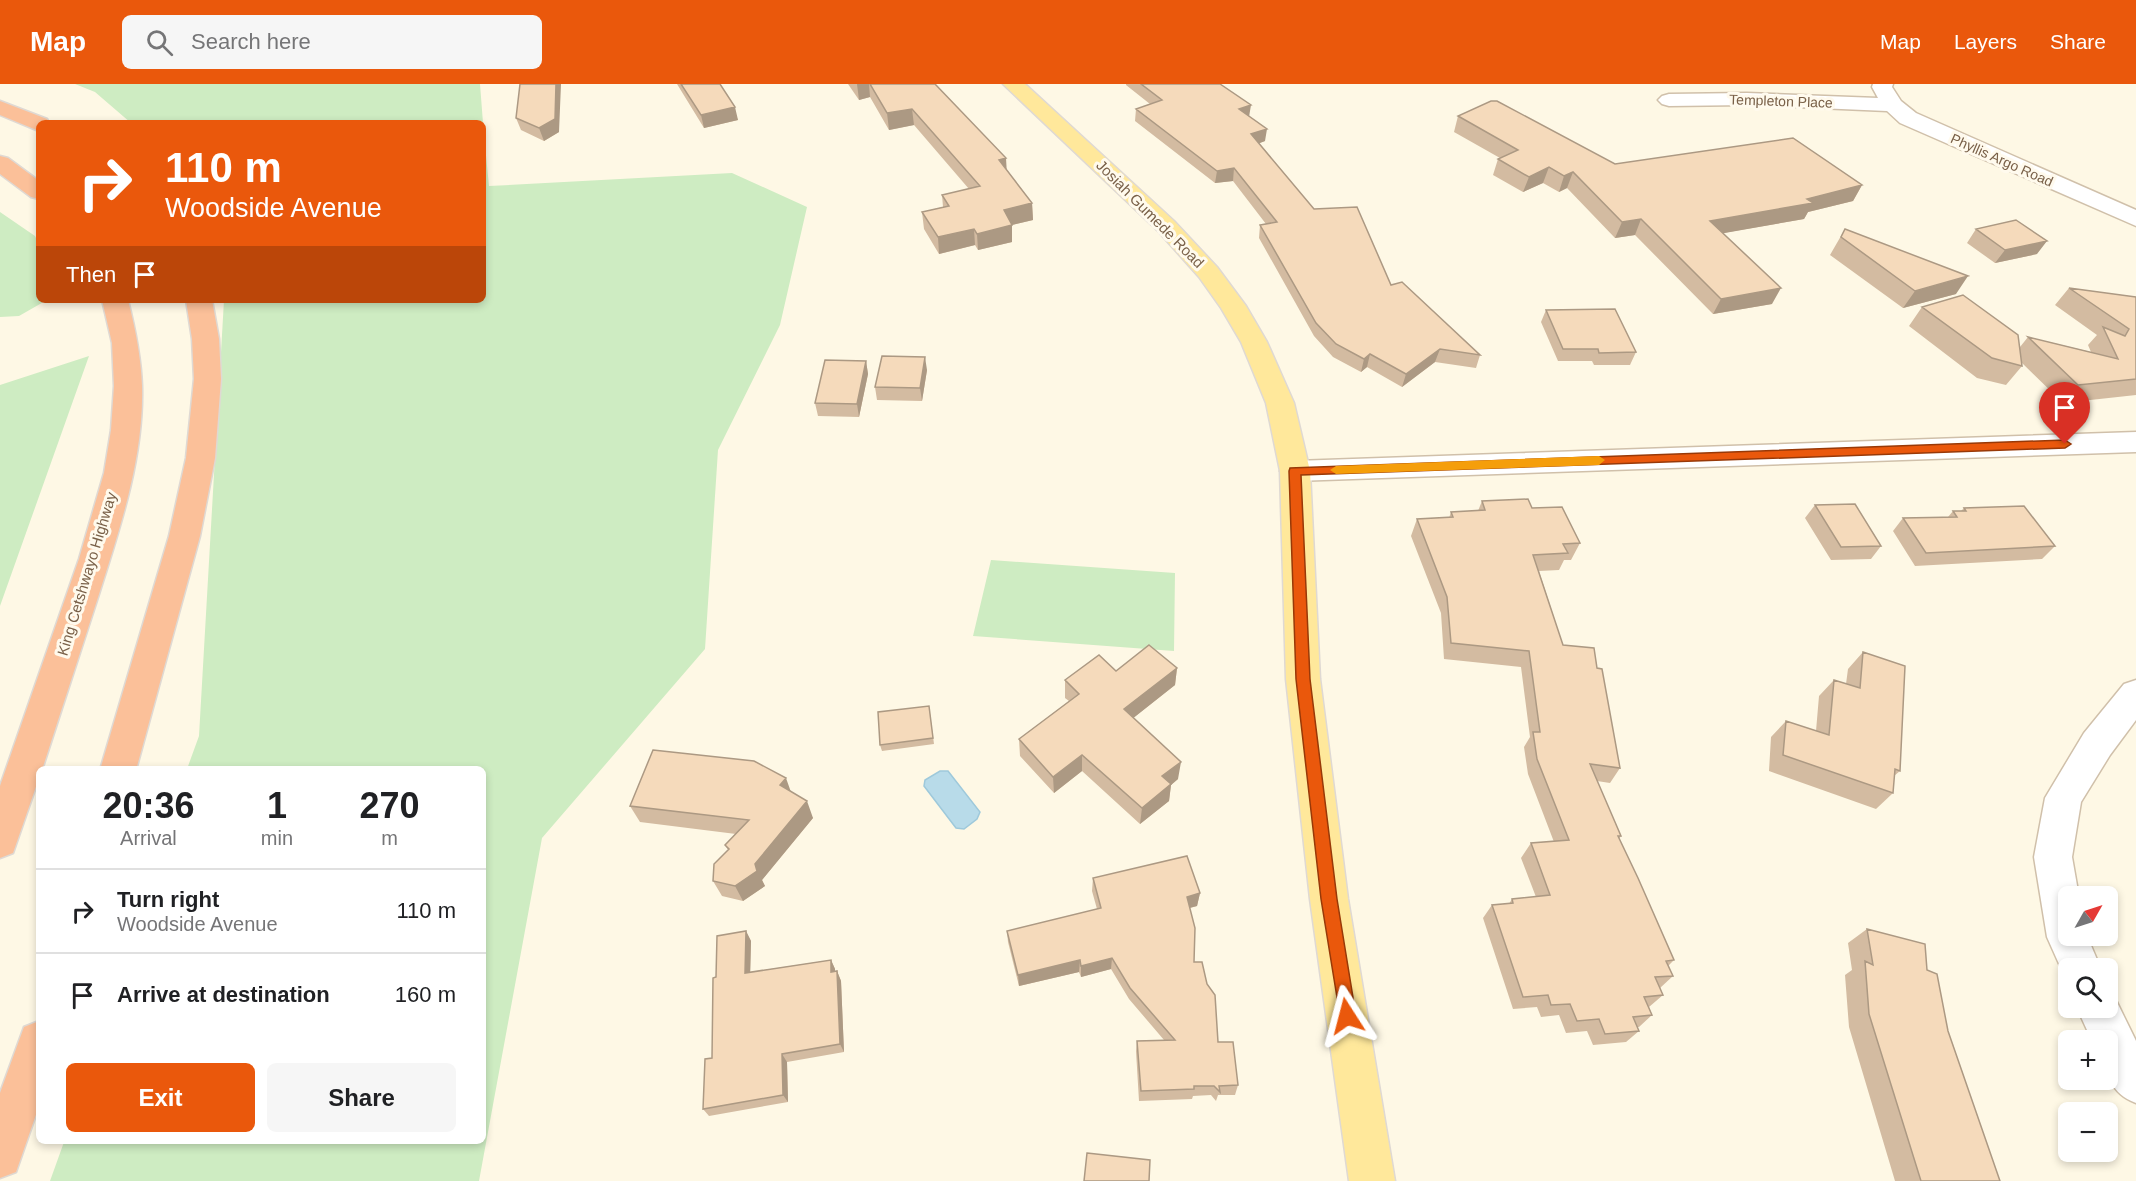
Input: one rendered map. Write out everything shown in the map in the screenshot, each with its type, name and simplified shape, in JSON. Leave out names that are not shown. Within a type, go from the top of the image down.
[{"type":"highway","points":[[0,107],[36,123]]},
{"type":"highway","points":[[0,163],[36,190]]},
{"type":"highway","name":"King Cetshwayo Highway","points":[[0,841],[92,566],[123,457],[129,385],[124,326],[117,303]]},
{"type":"highway","points":[[119,766],[189,524],[205,429],[208,356],[199,303]]},
{"type":"highway","points":[[0,1156],[36,1051]]},
{"type":"main road","name":"Josiah Gumede Road","points":[[1016,85],[1166,226],[1208,272],[1254,342],[1280,403],[1295,471],[1303,679],[1329,899],[1372,1181]]},
{"type":"street","points":[[1884,84],[1882,87],[1893,105]]},
{"type":"street","name":"Templeton Place","points":[[1669,100],[1747,99],[1893,105]]},
{"type":"street","name":"Phyllis Argo Road","points":[[1893,105],[1908,118],[2136,219]]},
{"type":"street","points":[[1295,471],[2136,442]]},
{"type":"street","points":[[2076,958],[2067,937],[2053,857],[2063,798],[2097,744],[2136,694]]},
{"type":"street","points":[[2103,1018],[2136,1082]]},
{"type":"green space","points":[[75,84],[480,84],[483,120],[128,120],[95,92]]},
{"type":"green space","points":[[486,156],[489,186],[732,173],[807,207],[780,325],[718,450],[705,649],[542,838],[486,1143],[486,766],[188,766],[199,736],[224,303],[486,303]]},
{"type":"green space","points":[[0,212],[36,238],[36,303],[42,303],[19,316],[0,317]]},
{"type":"green space","points":[[89,356],[0,606],[0,385]]},
{"type":"green space","points":[[991,560],[1175,573],[1174,651],[973,636]]},
{"type":"green space","points":[[63,1144],[486,1144],[479,1181],[50,1181]]},
{"type":"water","points":[[940,771],[948,771],[980,812],[977,819],[964,829],[956,828],[924,786],[925,780]]},
{"type":"building","points":[[520,84],[556,84],[555,119],[539,128],[516,118]]},
{"type":"building","points":[[681,84],[720,84],[735,107],[701,115]]},
{"type":"building","points":[[870,84],[935,84],[1006,158],[999,160],[1032,203],[1004,210],[1012,225],[977,234],[974,229],[938,237],[922,212],[949,206],[942,195],[980,186],[912,109],[887,113]]},
{"type":"building","points":[[1141,84],[1220,84],[1251,105],[1239,109],[1267,129],[1251,134],[1314,209],[1357,207],[1391,285],[1402,282],[1480,355],[1440,349],[1406,374],[1370,354],[1364,359],[1336,344],[1316,323],[1260,225],[1277,222],[1234,168],[1217,171],[1136,109],[1162,100]]},
{"type":"building","points":[[1491,101],[1497,101],[1615,164],[1793,138],[1862,185],[1807,199],[1813,203],[1710,221],[1781,288],[1721,299],[1641,219],[1622,222],[1573,172],[1564,176],[1549,167],[1529,177],[1498,159],[1518,150],[1458,116]]},
{"type":"building","points":[[2016,220],[2047,241],[2005,250],[1976,229]]},
{"type":"building","points":[[1845,229],[1968,276],[1915,291],[1841,237]]},
{"type":"building","points":[[2069,288],[2136,297],[2136,379],[2078,385],[2028,337],[2118,359],[2103,327],[2125,336],[2129,329]]},
{"type":"building","points":[[1963,295],[2018,335],[2022,366],[1992,358],[1922,307]]},
{"type":"building","points":[[1615,309],[1636,352],[1599,353],[1598,349],[1563,349],[1546,310]]},
{"type":"building","points":[[882,356],[925,357],[920,388],[875,387]]},
{"type":"building","points":[[825,360],[866,361],[857,404],[815,403]]},
{"type":"building","points":[[1528,499],[1532,508],[1562,507],[1580,543],[1563,544],[1568,553],[1533,555],[1563,645],[1594,648],[1597,668],[1602,669],[1620,768],[1590,764],[1621,836],[1618,836],[1674,960],[1666,961],[1673,976],[1655,977],[1663,995],[1644,997],[1652,1015],[1633,1017],[1639,1031],[1605,1034],[1599,1019],[1577,1021],[1570,1004],[1551,1005],[1548,995],[1523,997],[1492,905],[1513,903],[1512,899],[1550,895],[1531,843],[1569,840],[1537,759],[1533,732],[1540,732],[1529,651],[1451,643],[1447,597],[1417,519],[1453,517],[1451,512],[1485,510],[1482,501]]},
{"type":"building","points":[[1855,504],[1881,546],[1841,547],[1815,505]]},
{"type":"building","points":[[2024,506],[2055,546],[1926,553],[1903,518],[1957,517],[1953,511],[1966,511],[1964,508]]},
{"type":"building","points":[[1149,645],[1177,668],[1124,709],[1181,762],[1162,776],[1171,784],[1142,808],[1082,755],[1053,777],[1019,739],[1079,694],[1065,680],[1099,655],[1116,671]]},
{"type":"building","points":[[1863,652],[1905,666],[1900,771],[1895,769],[1893,793],[1783,755],[1786,721],[1829,735],[1834,680],[1860,688]]},
{"type":"building","points":[[929,706],[933,738],[880,745],[878,712]]},
{"type":"building","points":[[653,750],[754,761],[786,778],[780,785],[807,801],[755,864],[757,871],[735,886],[713,881],[714,864],[729,849],[725,845],[749,820],[630,806]]},
{"type":"building","points":[[1187,856],[1200,893],[1187,897],[1195,928],[1194,962],[1202,962],[1207,984],[1215,995],[1218,1042],[1233,1042],[1238,1085],[1219,1086],[1220,1092],[1214,1086],[1141,1091],[1137,1041],[1175,1040],[1130,988],[1112,958],[1081,966],[1080,960],[1018,975],[1007,931],[1101,908],[1093,878]]},
{"type":"building","points":[[1867,929],[1925,944],[1927,970],[1937,974],[1948,1031],[2000,1181],[1921,1181],[1869,1014],[1865,961],[1873,965]]},
{"type":"building","points":[[746,931],[745,973],[831,960],[831,972],[837,971],[840,1044],[782,1054],[783,1095],[703,1109],[705,1059],[712,1058],[713,978],[716,977],[717,936]]},
{"type":"building","points":[[1087,1153],[1150,1160],[1149,1181],[1084,1181]]},
{"type":"slow traffic","points":[[1336,470],[1599,460]]},
{"type":"route","points":[[1347,1016],[1329,899],[1303,679],[1295,471],[2065,444]]}]
